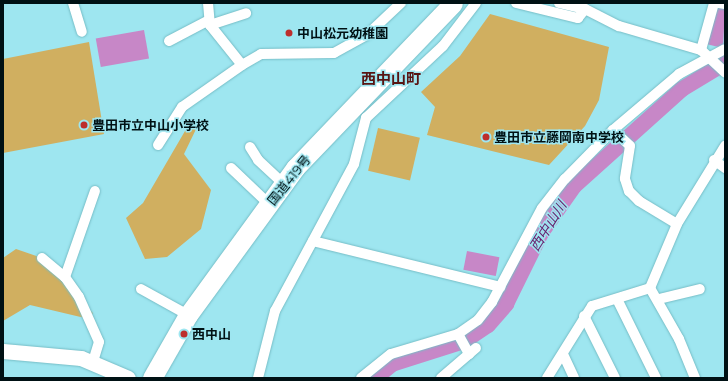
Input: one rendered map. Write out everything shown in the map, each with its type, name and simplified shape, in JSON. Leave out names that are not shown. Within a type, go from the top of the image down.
[{"type":"highway","name":"国道419号","points":[[152,378],[188,315],[284,184],[453,3]]},
{"type":"street","points":[[73,3],[82,32]]},
{"type":"street","points":[[208,3],[209,22],[242,65]]},
{"type":"street","points":[[158,145],[182,107],[242,65],[261,54],[334,53],[367,35],[401,3]]},
{"type":"street","points":[[258,378],[275,311],[354,164],[369,114],[443,46],[476,3]]},
{"type":"street","points":[[516,3],[578,18],[585,9]]},
{"type":"street","points":[[559,3],[585,9],[620,26],[701,50],[725,72]]},
{"type":"street","points":[[701,50],[714,3]]},
{"type":"street","points":[[720,3],[725,4]]},
{"type":"street","points":[[169,41],[209,22],[246,13]]},
{"type":"street","points":[[361,378],[391,354],[459,336],[478,320],[500,287],[542,208],[564,179],[679,74],[712,59],[725,49]]},
{"type":"street","points":[[615,131],[628,144],[625,179],[629,191],[639,201],[677,224]]},
{"type":"street","points":[[547,378],[563,354],[584,316],[592,306],[650,288],[677,224],[714,160],[725,146]]},
{"type":"street","points":[[250,147],[258,160],[284,184]]},
{"type":"street","points":[[714,160],[725,168]]},
{"type":"street","points":[[231,168],[269,204]]},
{"type":"street","points":[[65,277],[95,191]]},
{"type":"street","points":[[313,241],[500,287]]},
{"type":"street","points":[[42,258],[65,277],[79,297],[99,342],[93,362]]},
{"type":"street","points":[[650,288],[659,299],[695,378]]},
{"type":"street","points":[[141,289],[188,315]]},
{"type":"street","points":[[659,299],[700,289]]},
{"type":"street","points":[[617,299],[656,378]]},
{"type":"street","points":[[584,316],[615,378]]},
{"type":"street","points":[[441,378],[470,351],[459,336]]},
{"type":"street","points":[[3,351],[37,352],[93,362],[128,378]]},
{"type":"street","points":[[563,354],[574,378]]},
{"type":"shaded area","points":[[715,6],[725,8],[723,48],[706,44]]},
{"type":"shaded area","points":[[490,14],[609,47],[599,100],[585,126],[549,165],[427,135],[435,107],[421,92],[460,56]]},
{"type":"shaded area","points":[[144,30],[149,59],[101,67],[96,39]]},
{"type":"shaded area","points":[[89,42],[104,134],[3,153],[3,59]]},
{"type":"shaded area","points":[[192,119],[199,123],[184,154],[211,190],[201,229],[167,257],[145,259],[126,218],[143,203]]},
{"type":"shaded area","points":[[378,128],[420,138],[410,181],[368,171]]},
{"type":"shaded area","points":[[16,249],[48,260],[66,287],[93,313],[89,319],[30,305],[3,321],[3,258]]},
{"type":"shaded area","points":[[467,251],[499,257],[496,276],[463,270]]},
{"type":"waterway","name":"西中山川","points":[[375,378],[392,364],[464,341],[488,325],[506,304],[541,233],[574,186],[682,89],[725,63]]},
{"type":"place","name":"中山松元幼稚園","points":[[289,33]]},
{"type":"place","name":"豊田市立中山小学校","points":[[84,125]]},
{"type":"place","name":"豊田市立藤岡南中学校","points":[[486,137]]},
{"type":"place","name":"西中山","points":[[184,334]]},
{"type":"district","name":"西中山町","points":[[391,79]]}]
